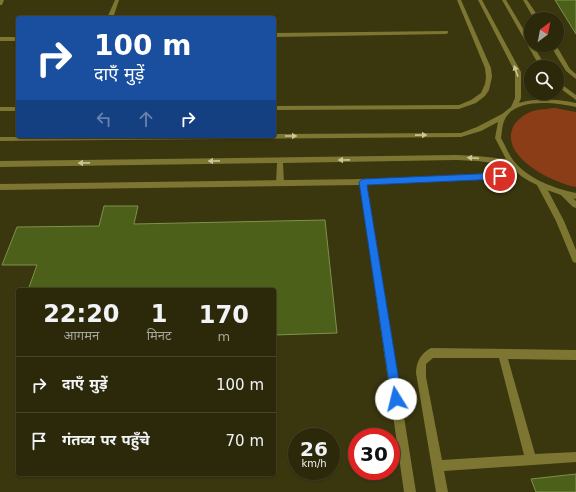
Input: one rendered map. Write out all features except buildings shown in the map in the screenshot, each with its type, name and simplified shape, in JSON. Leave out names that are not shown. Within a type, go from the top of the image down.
[{"type":"street","points":[[0,4],[2,0]]},
{"type":"street","points":[[111,16],[117,0]]},
{"type":"street","points":[[276,108],[459,107],[472,103],[482,96],[486,90],[489,84],[489,72],[459,0]]},
{"type":"street","points":[[480,0],[518,72],[518,98],[513,108]]},
{"type":"street","points":[[504,0],[539,60]]},
{"type":"street","points":[[525,0],[533,12]]},
{"type":"street","points":[[276,35],[446,32]]},
{"type":"street","points":[[0,39],[16,39]]},
{"type":"street","points":[[557,52],[568,70],[576,78]]},
{"type":"street","points":[[564,89],[576,98]]},
{"type":"street","points":[[276,137],[461,135],[479,129],[503,116],[513,108],[533,101],[558,101],[576,105]]},
{"type":"street","points":[[0,109],[16,110]]},
{"type":"street","points":[[503,116],[498,138],[512,163],[524,174],[541,185],[564,194],[576,196]]},
{"type":"street","points":[[0,139],[115,138]]},
{"type":"street","points":[[0,164],[461,157],[484,158],[512,163]]},
{"type":"street","points":[[280,160],[280,183]]},
{"type":"street","points":[[0,186],[363,182],[500,176]]},
{"type":"street","points":[[363,182],[410,492]]},
{"type":"street","points":[[541,185],[560,221],[576,260]]},
{"type":"street","points":[[564,194],[576,205]]},
{"type":"street","points":[[442,492],[421,377],[420,366],[424,358],[432,353],[576,355]]},
{"type":"street","points":[[502,354],[530,460]]},
{"type":"street","points":[[438,466],[576,457]]},
{"type":"shaded area","points":[[555,108],[576,112],[576,187],[554,180],[542,174],[520,157],[513,147],[511,136],[514,125],[518,121],[533,111]]},
{"type":"route","points":[[396,399],[363,182],[500,176]]}]
